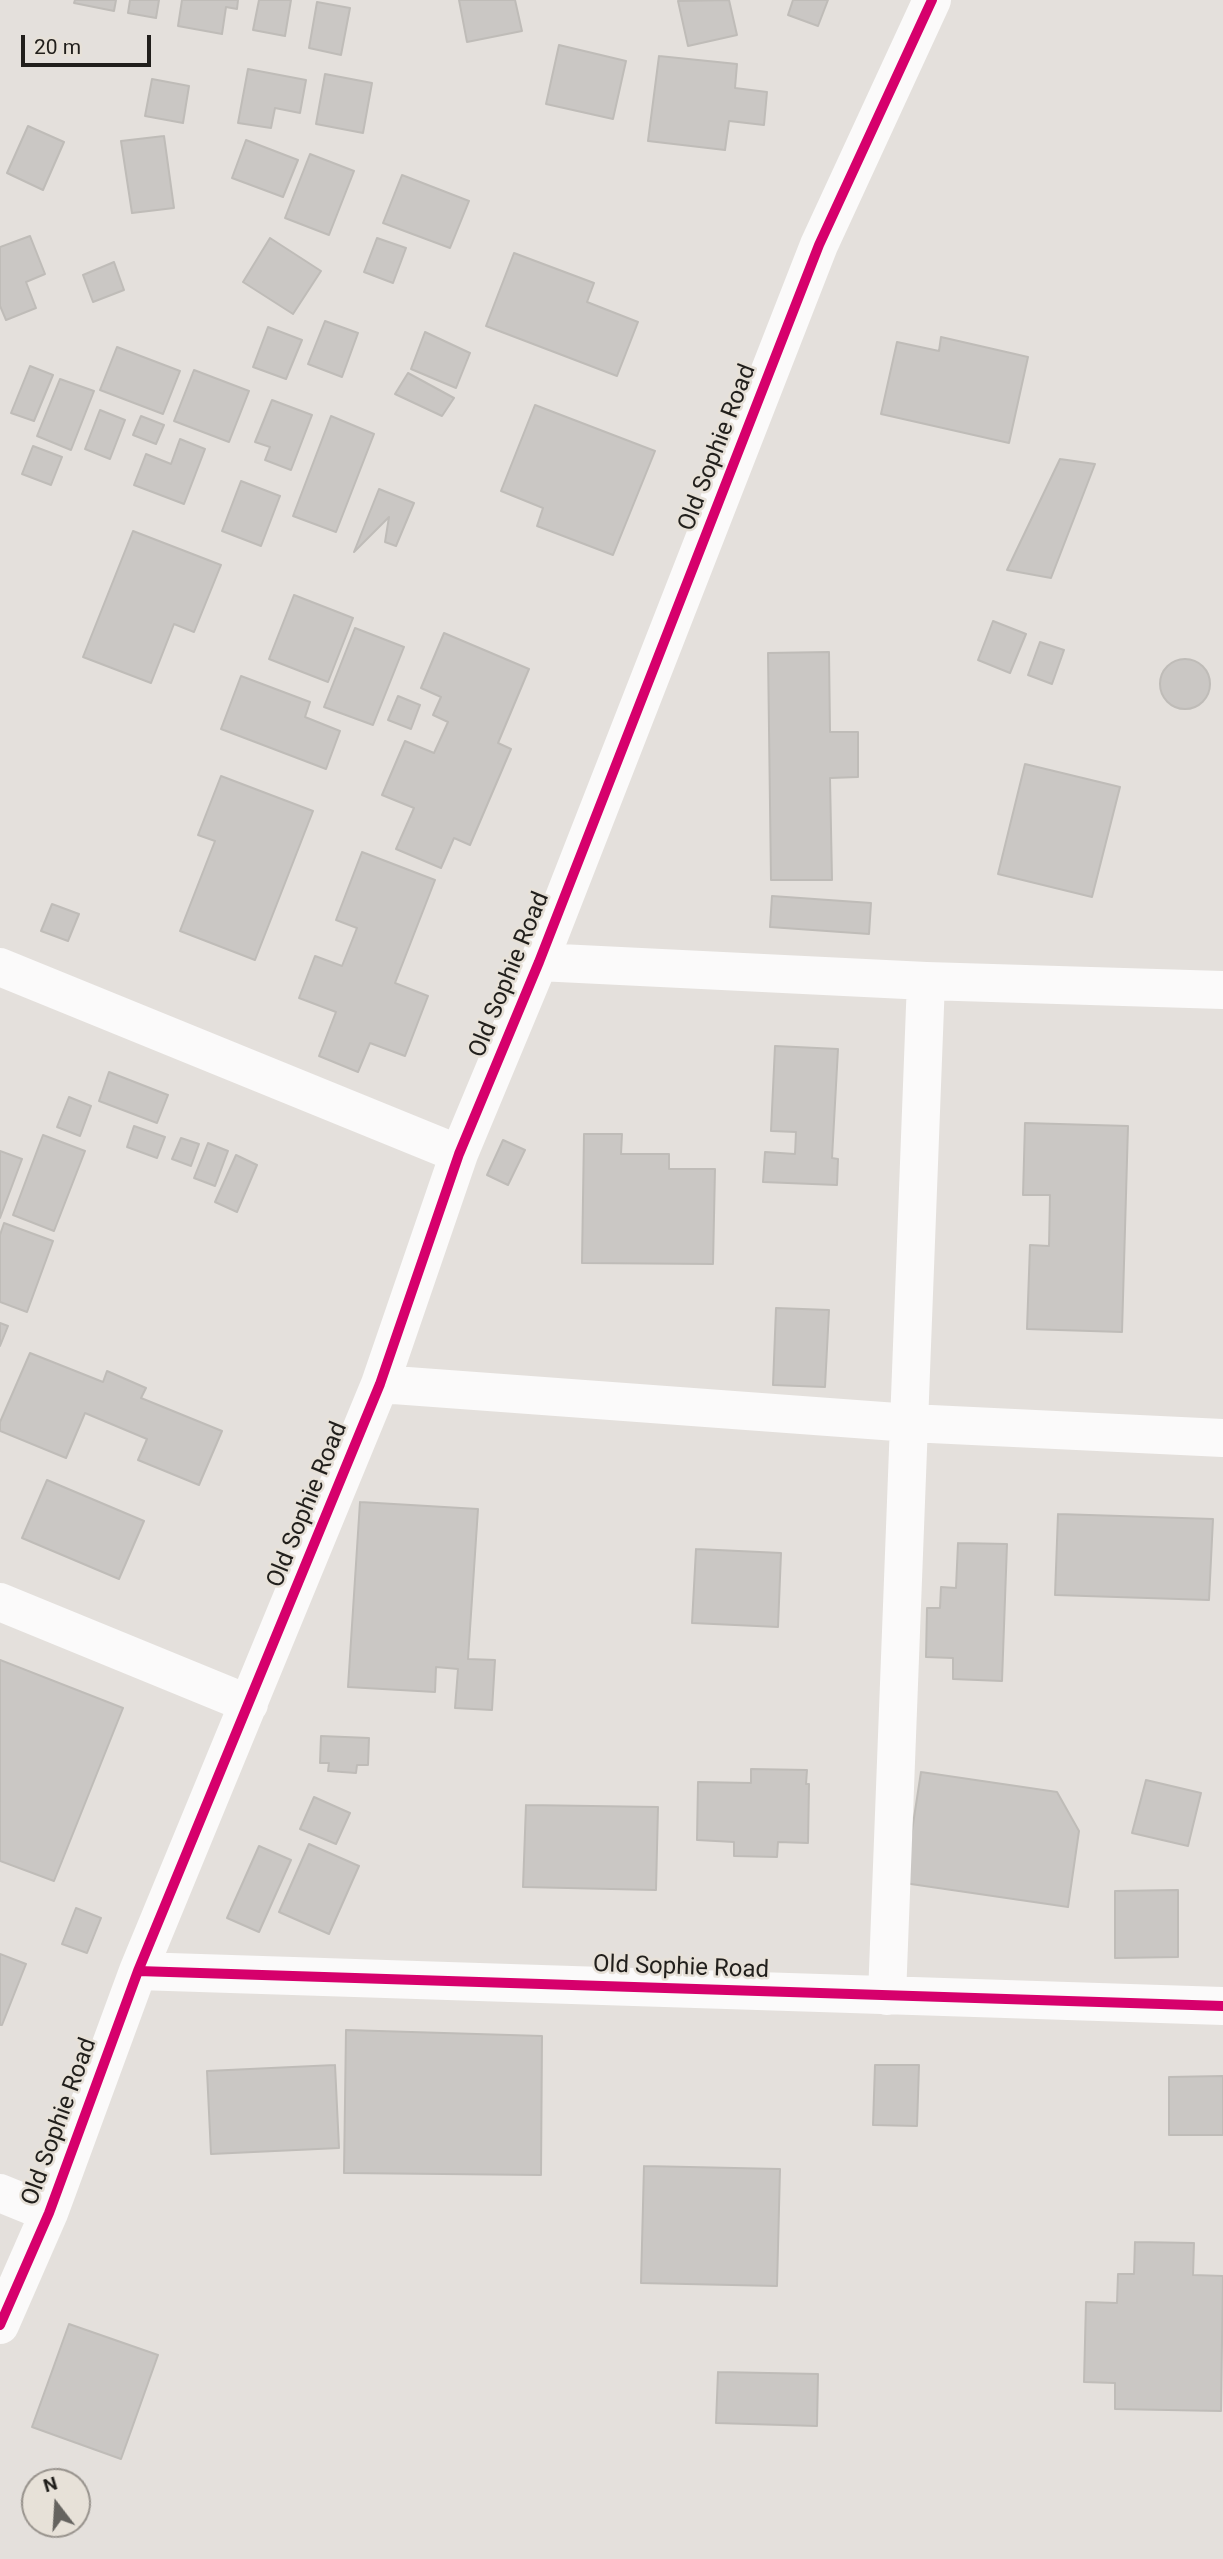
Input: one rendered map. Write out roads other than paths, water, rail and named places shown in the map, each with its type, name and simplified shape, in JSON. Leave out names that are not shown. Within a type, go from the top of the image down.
[{"type":"street","name":"Old Sophie Road","points":[[0,2325],[49,2213],[138,1971],[380,1384],[459,1153],[539,962],[819,245],[932,0]]},
{"type":"street","points":[[539,962],[926,981],[1223,990]]},
{"type":"street","points":[[0,967],[459,1153]]},
{"type":"street","points":[[887,1996],[926,981]]},
{"type":"street","points":[[380,1384],[910,1423],[1223,1438]]},
{"type":"street","points":[[0,1602],[249,1704]]},
{"type":"street","name":"Old Sophie Road","points":[[138,1971],[1223,2006]]},
{"type":"street","points":[[0,2193],[49,2213]]}]
